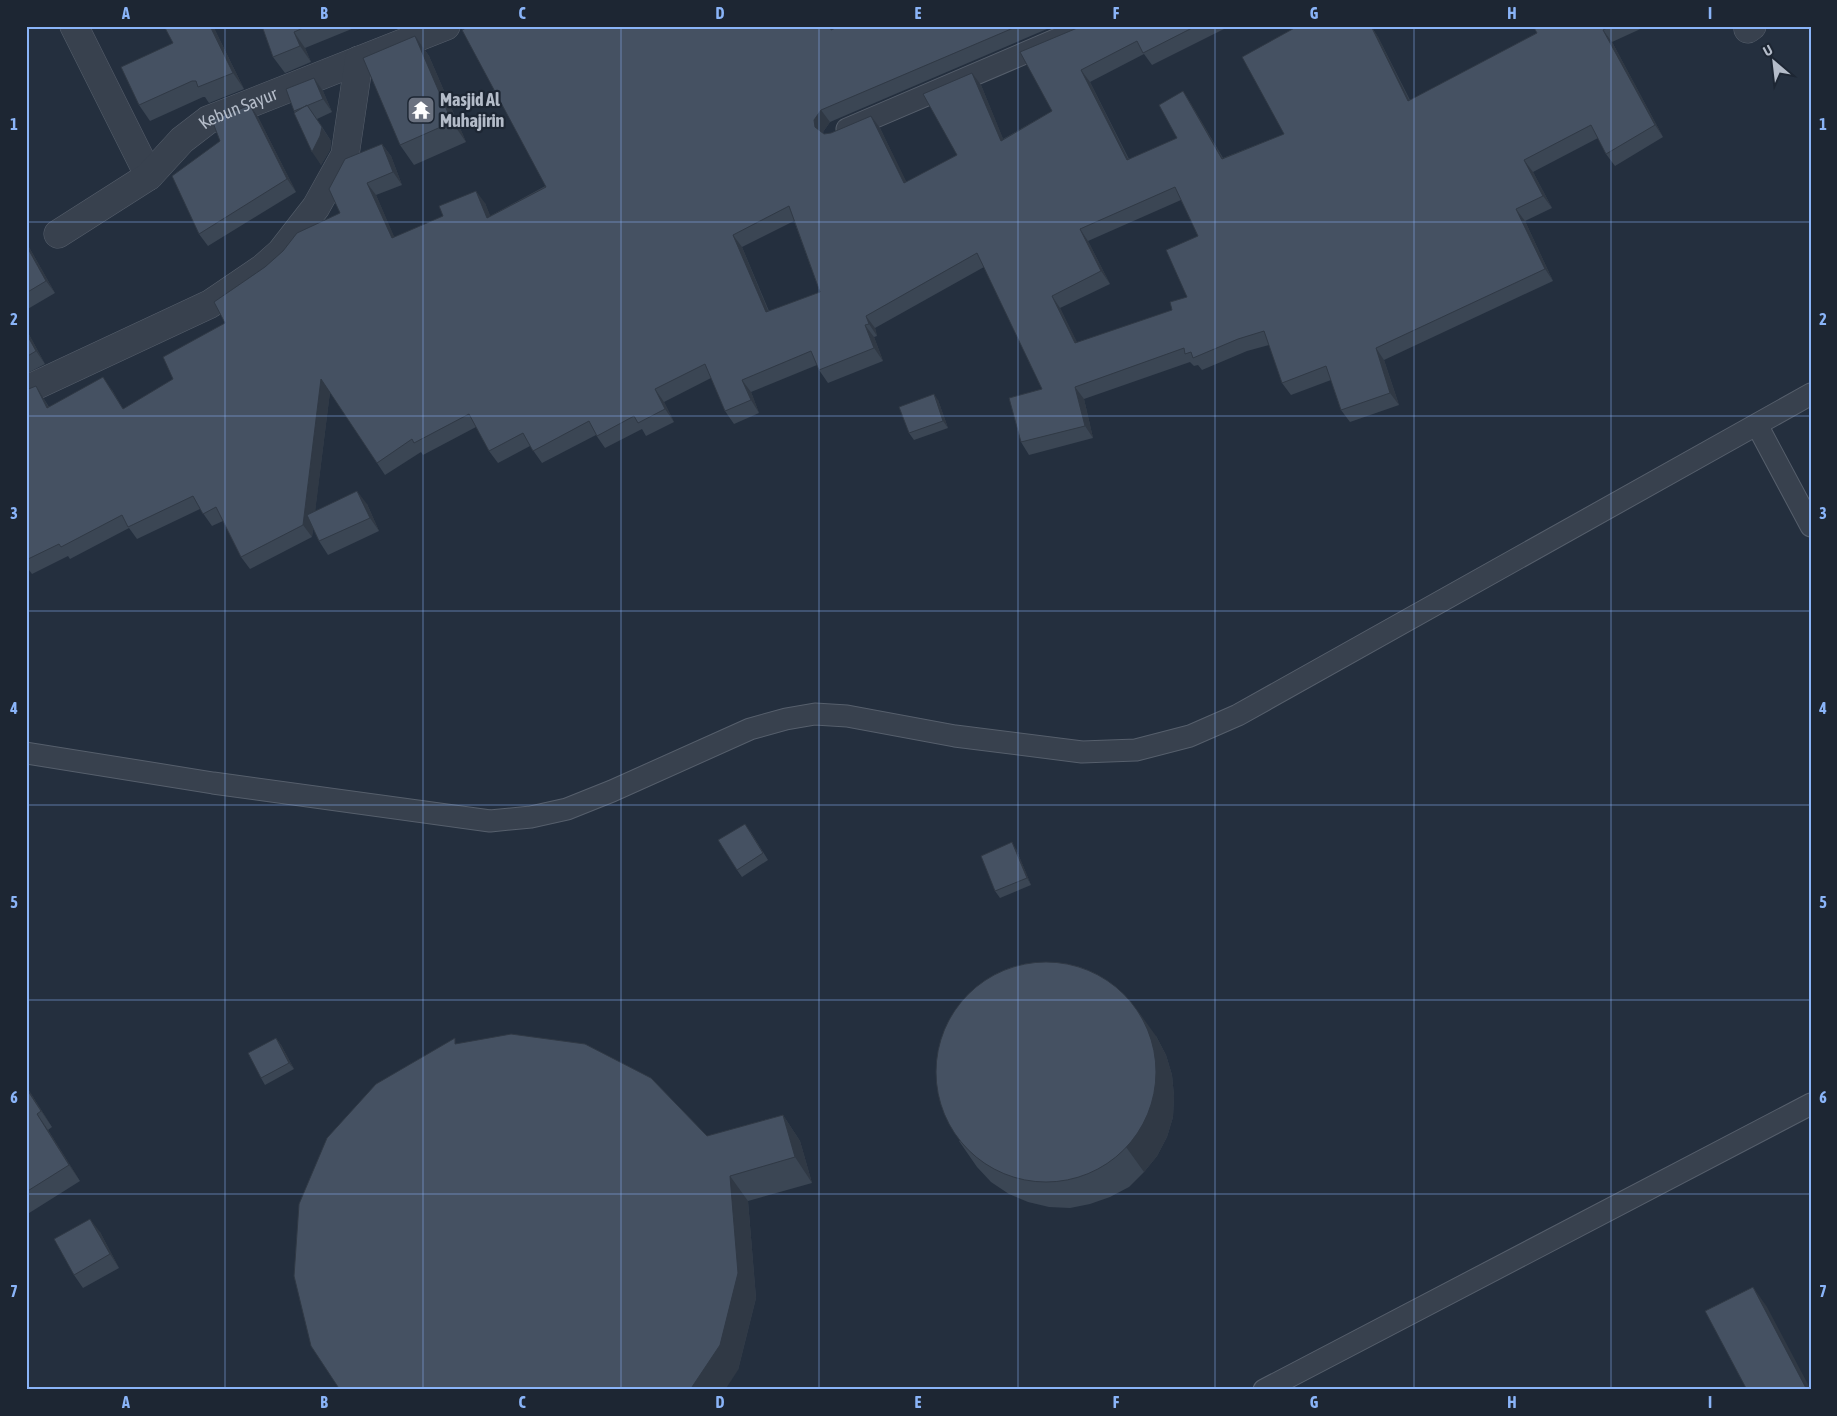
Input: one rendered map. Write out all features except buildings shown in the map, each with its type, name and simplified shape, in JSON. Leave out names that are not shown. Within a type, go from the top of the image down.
[{"type":"street","points":[[74,26],[149,176]]},
{"type":"street","name":"Kebun Sayur","points":[[58,234],[149,176],[182,140],[208,120],[446,26]]},
{"type":"street","points":[[26,390],[210,304],[263,268],[281,252],[316,207],[345,155],[358,60]]},
{"type":"lane","points":[[835,134],[1088,26]]},
{"type":"lane","points":[[26,753],[213,783],[490,822],[531,817],[567,809],[612,792],[750,729],[786,719],[815,714],[847,716],[955,736],[1082,752],[1136,750],[1190,736],[1238,715],[1811,394]]},
{"type":"lane","points":[[1757,424],[1811,526]]},
{"type":"lane","points":[[1264,1390],[1811,1104]]},
{"type":"place","name":"Masjid Al Muhajirin","points":[[421,110]]}]
